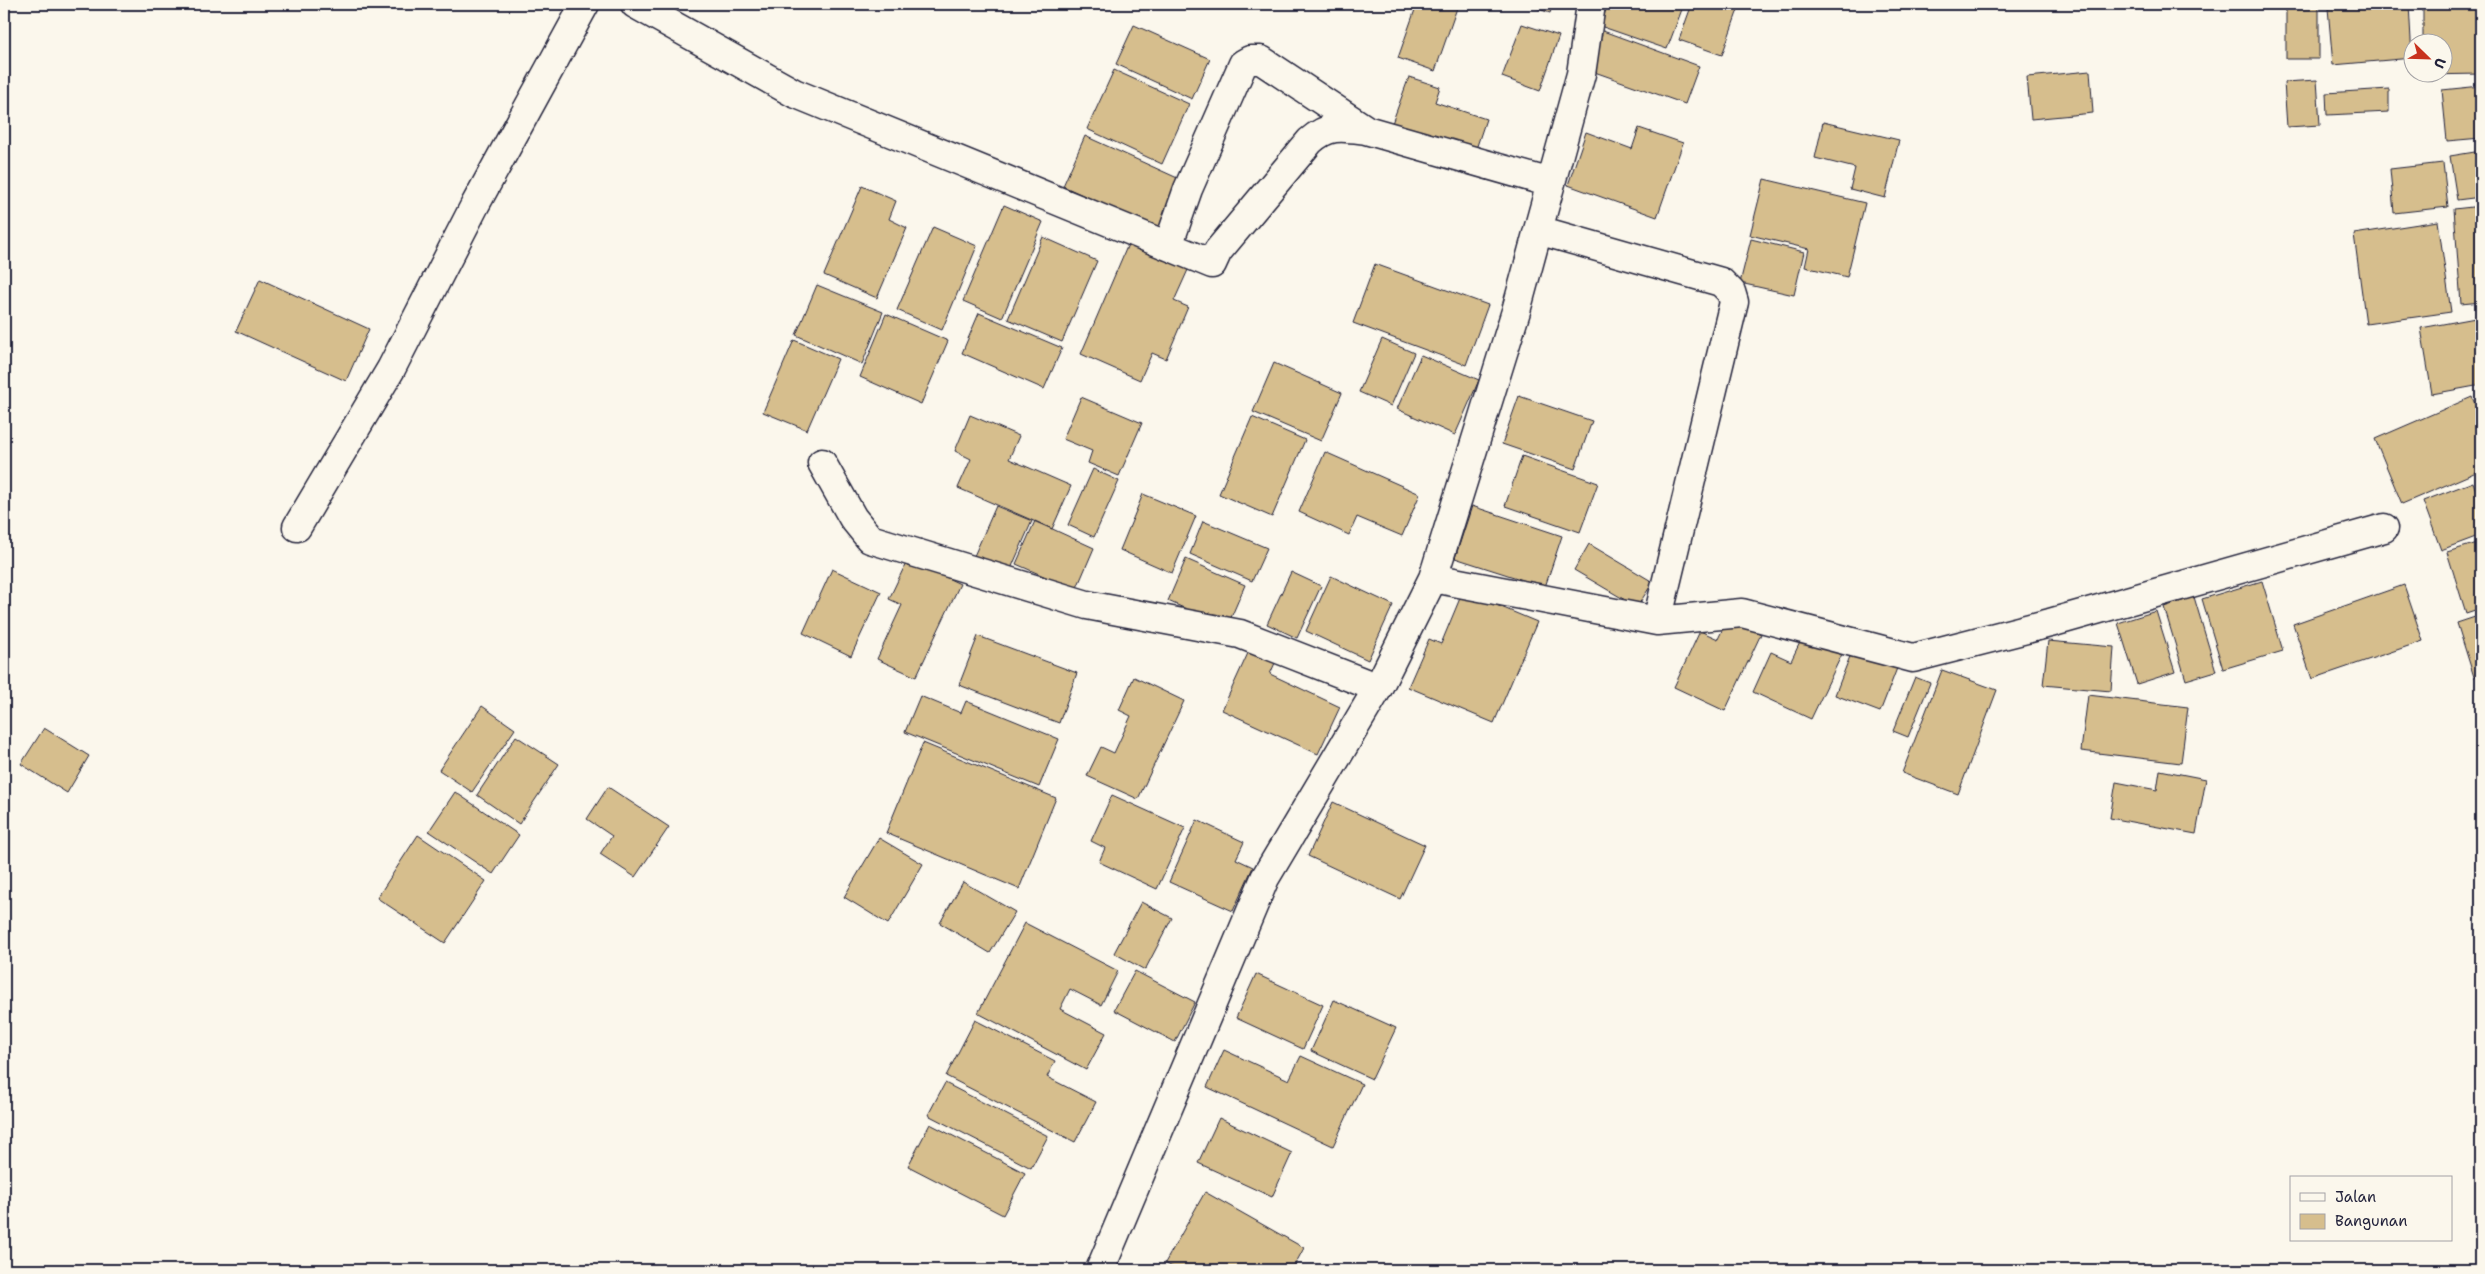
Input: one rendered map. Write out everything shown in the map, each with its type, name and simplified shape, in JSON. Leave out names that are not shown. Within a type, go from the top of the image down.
[{"type":"street","points":[[297,527],[391,369],[475,205],[585,4]]},
{"type":"street","points":[[635,4],[794,93],[1212,264],[1218,251],[1310,141],[1329,128],[1366,130],[1551,183]]},
{"type":"street","points":[[1100,1270],[1265,878],[1378,688],[1432,578],[1516,311],[1581,74],[1591,4]]},
{"type":"street","points":[[1168,246],[1188,189],[1243,64],[1250,60],[1261,60],[1366,130]]},
{"type":"street","points":[[1538,230],[1721,282],[1730,292],[1734,302],[1657,621]]},
{"type":"street","points":[[822,463],[853,518],[870,539],[1087,605],[1240,634],[1378,688]]},
{"type":"street","points":[[1432,578],[1657,621],[1742,613],[1913,658],[2050,623],[2384,528]]},
{"type":"building","points":[[1417,4],[1458,5],[1435,71],[1398,58]]},
{"type":"building","points":[[1525,4],[1553,4],[1550,13]]},
{"type":"building","points":[[1608,4],[1684,4],[1667,49],[1600,26]]},
{"type":"building","points":[[1692,4],[1740,4],[1722,55],[1679,40]]},
{"type":"building","points":[[2286,4],[2319,4],[2319,59],[2286,59]]},
{"type":"building","points":[[2374,4],[2409,4],[2411,32],[2402,32],[2402,59],[2333,65],[2328,8]]},
{"type":"building","points":[[2423,4],[2481,4],[2481,74],[2452,75],[2452,32],[2423,32]]},
{"type":"building","points":[[1522,24],[1559,36],[1540,91],[1502,77]]},
{"type":"building","points":[[1134,25],[1210,59],[1192,99],[1116,64]]},
{"type":"building","points":[[1603,31],[1699,66],[1685,104],[1589,70]]},
{"type":"building","points":[[1114,70],[1189,104],[1162,164],[1087,129]]},
{"type":"building","points":[[2090,71],[2093,113],[2031,119],[2027,77]]},
{"type":"building","points":[[1409,77],[1440,87],[1435,102],[1486,119],[1474,155],[1391,126]]},
{"type":"building","points":[[2317,80],[2320,125],[2287,127],[2284,82]]},
{"type":"building","points":[[2481,86],[2481,138],[2447,141],[2442,90]]},
{"type":"building","points":[[2389,89],[2389,112],[2327,115],[2326,93]]},
{"type":"building","points":[[1823,122],[1899,140],[1885,198],[1850,189],[1855,168],[1815,158]]},
{"type":"building","points":[[1639,128],[1683,143],[1657,217],[1568,185],[1586,132],[1632,149]]},
{"type":"building","points":[[1085,136],[1184,181],[1162,232],[1063,186]]},
{"type":"building","points":[[2481,151],[2481,197],[2457,200],[2450,156]]},
{"type":"building","points":[[2443,163],[2448,207],[2394,213],[2390,169]]},
{"type":"building","points":[[1764,179],[1865,203],[1847,277],[1805,267],[1809,249],[1750,235]]},
{"type":"building","points":[[862,186],[896,201],[889,219],[907,228],[877,298],[824,275]]},
{"type":"building","points":[[1004,205],[1043,222],[1002,318],[963,301]]},
{"type":"building","points":[[2481,206],[2481,302],[2461,304],[2454,209]]},
{"type":"building","points":[[2438,221],[2451,312],[2366,324],[2354,234]]},
{"type":"building","points":[[933,227],[977,246],[942,330],[897,310]]},
{"type":"building","points":[[1132,235],[1192,261],[1174,301],[1188,307],[1166,359],[1152,353],[1140,380],[1081,354]]},
{"type":"building","points":[[1043,237],[1097,261],[1062,342],[1008,319]]},
{"type":"building","points":[[1751,239],[1804,252],[1794,295],[1740,283]]},
{"type":"building","points":[[1375,264],[1488,305],[1466,365],[1353,323]]},
{"type":"building","points":[[260,279],[369,329],[346,381],[236,331]]},
{"type":"building","points":[[817,285],[883,312],[862,364],[796,335]]},
{"type":"building","points":[[979,313],[1062,348],[1044,389],[962,353]]},
{"type":"building","points":[[886,314],[948,341],[921,404],[860,377]]},
{"type":"building","points":[[2481,317],[2481,385],[2432,394],[2421,328]]},
{"type":"building","points":[[1382,339],[1414,353],[1391,406],[1359,392]]},
{"type":"building","points":[[794,340],[838,359],[807,430],[763,412]]},
{"type":"building","points":[[1421,355],[1479,380],[1455,435],[1397,409]]},
{"type":"building","points":[[1274,363],[1342,393],[1321,441],[1253,412]]},
{"type":"building","points":[[1519,396],[1592,421],[1575,469],[1502,444]]},
{"type":"building","points":[[1081,397],[1142,423],[1119,476],[1088,463],[1092,451],[1063,439]]},
{"type":"building","points":[[2472,397],[2481,418],[2481,470],[2402,504],[2375,439]]},
{"type":"building","points":[[970,415],[1019,436],[1009,459],[1071,486],[1052,529],[958,488],[971,459],[955,451]]},
{"type":"building","points":[[1252,417],[1305,440],[1272,517],[1219,494]]},
{"type":"building","points":[[1325,452],[1420,494],[1402,536],[1357,517],[1349,535],[1299,512]]},
{"type":"building","points":[[1522,456],[1598,483],[1580,532],[1505,506]]},
{"type":"building","points":[[1093,469],[1119,481],[1094,537],[1068,525]]},
{"type":"building","points":[[2473,482],[2481,505],[2481,535],[2441,550],[2423,501]]},
{"type":"building","points":[[1143,494],[1196,516],[1172,573],[1120,550]]},
{"type":"building","points":[[996,506],[1032,521],[1010,571],[974,556]]},
{"type":"building","points":[[1472,506],[1562,536],[1545,587],[1455,558]]},
{"type":"building","points":[[1035,521],[1094,548],[1076,590],[1016,564]]},
{"type":"building","points":[[1203,521],[1267,548],[1252,581],[1190,554]]},
{"type":"building","points":[[2481,542],[2481,608],[2466,613],[2447,552]]},
{"type":"building","points":[[1589,544],[1653,582],[1637,607],[1574,570]]},
{"type":"building","points":[[908,559],[960,584],[916,677],[877,659],[902,605],[889,599]]},
{"type":"building","points":[[1186,559],[1245,585],[1227,627],[1168,601]]},
{"type":"building","points":[[832,569],[881,592],[851,656],[803,633]]},
{"type":"building","points":[[1291,572],[1321,586],[1297,638],[1267,624]]},
{"type":"building","points":[[1331,576],[1393,605],[1368,660],[1306,631]]},
{"type":"building","points":[[2262,581],[2283,651],[2223,669],[2202,599]]},
{"type":"building","points":[[2404,585],[2423,641],[2312,679],[2293,624]]},
{"type":"building","points":[[1463,591],[1537,622],[1494,723],[1408,687],[1429,639],[1441,644]]},
{"type":"building","points":[[2194,597],[2216,671],[2186,680],[2164,607]]},
{"type":"building","points":[[2156,611],[2175,672],[2137,684],[2118,623]]},
{"type":"building","points":[[2481,615],[2481,674],[2474,677],[2457,623]]},
{"type":"building","points":[[1728,618],[1761,634],[1725,711],[1674,687],[1700,631],[1718,639]]},
{"type":"building","points":[[1804,634],[1843,652],[1811,719],[1753,692],[1771,652],[1791,661]]},
{"type":"building","points":[[978,636],[1077,673],[1059,723],[959,685]]},
{"type":"building","points":[[1254,640],[1280,652],[1270,674],[1340,707],[1318,754],[1222,710]]},
{"type":"building","points":[[2048,641],[2114,647],[2111,691],[2043,685]]},
{"type":"building","points":[[1854,646],[1899,663],[1880,712],[1835,695]]},
{"type":"building","points":[[1942,670],[1997,690],[1958,794],[1902,773]]},
{"type":"building","points":[[1134,677],[1184,701],[1138,799],[1087,776],[1101,747],[1114,753],[1131,716],[1119,710]]},
{"type":"building","points":[[1915,677],[1930,683],[1908,737],[1893,731]]},
{"type":"building","points":[[2088,695],[2188,707],[2181,763],[2081,751]]},
{"type":"building","points":[[920,696],[961,713],[966,701],[1059,739],[1039,787],[905,732]]},
{"type":"building","points":[[482,706],[515,729],[472,792],[439,770]]},
{"type":"building","points":[[44,728],[89,756],[67,793],[21,764]]},
{"type":"building","points":[[516,736],[559,764],[519,824],[477,795]]},
{"type":"building","points":[[923,743],[1056,798],[1019,889],[886,833]]},
{"type":"building","points":[[2160,770],[2206,779],[2196,834],[2110,818],[2116,782],[2157,790]]},
{"type":"building","points":[[608,787],[669,827],[635,877],[600,854],[612,836],[587,819]]},
{"type":"building","points":[[455,792],[519,835],[493,874],[429,831]]},
{"type":"building","points":[[1112,795],[1185,828],[1157,889],[1099,862],[1105,848],[1091,841]]},
{"type":"building","points":[[1333,802],[1425,845],[1400,899],[1308,856]]},
{"type":"building","points":[[1197,820],[1244,842],[1236,859],[1253,867],[1233,911],[1169,882]]},
{"type":"building","points":[[418,835],[486,881],[445,943],[377,898]]},
{"type":"building","points":[[879,838],[923,864],[888,924],[844,897]]},
{"type":"building","points":[[963,882],[1015,912],[990,953],[940,923]]},
{"type":"building","points":[[1141,902],[1172,918],[1145,970],[1114,953]]},
{"type":"building","points":[[1025,923],[1118,971],[1101,1005],[1070,989],[1060,1009],[1106,1033],[1086,1070],[978,1013]]},
{"type":"building","points":[[1135,971],[1195,1002],[1175,1042],[1114,1010]]},
{"type":"building","points":[[1256,974],[1323,1005],[1303,1049],[1236,1018]]},
{"type":"building","points":[[1334,1000],[1396,1028],[1372,1079],[1311,1051]]},
{"type":"building","points":[[975,1020],[1055,1061],[1047,1077],[1096,1102],[1075,1142],[946,1076]]},
{"type":"building","points":[[1224,1050],[1289,1080],[1301,1056],[1362,1084],[1333,1146],[1207,1087]]},
{"type":"building","points":[[945,1083],[1048,1136],[1031,1168],[928,1115]]},
{"type":"building","points":[[1219,1118],[1292,1153],[1272,1197],[1198,1163]]},
{"type":"building","points":[[930,1124],[1025,1173],[1003,1215],[908,1166]]},
{"type":"building","points":[[1205,1192],[1304,1248],[1292,1270],[1178,1270],[1165,1263]]}]
